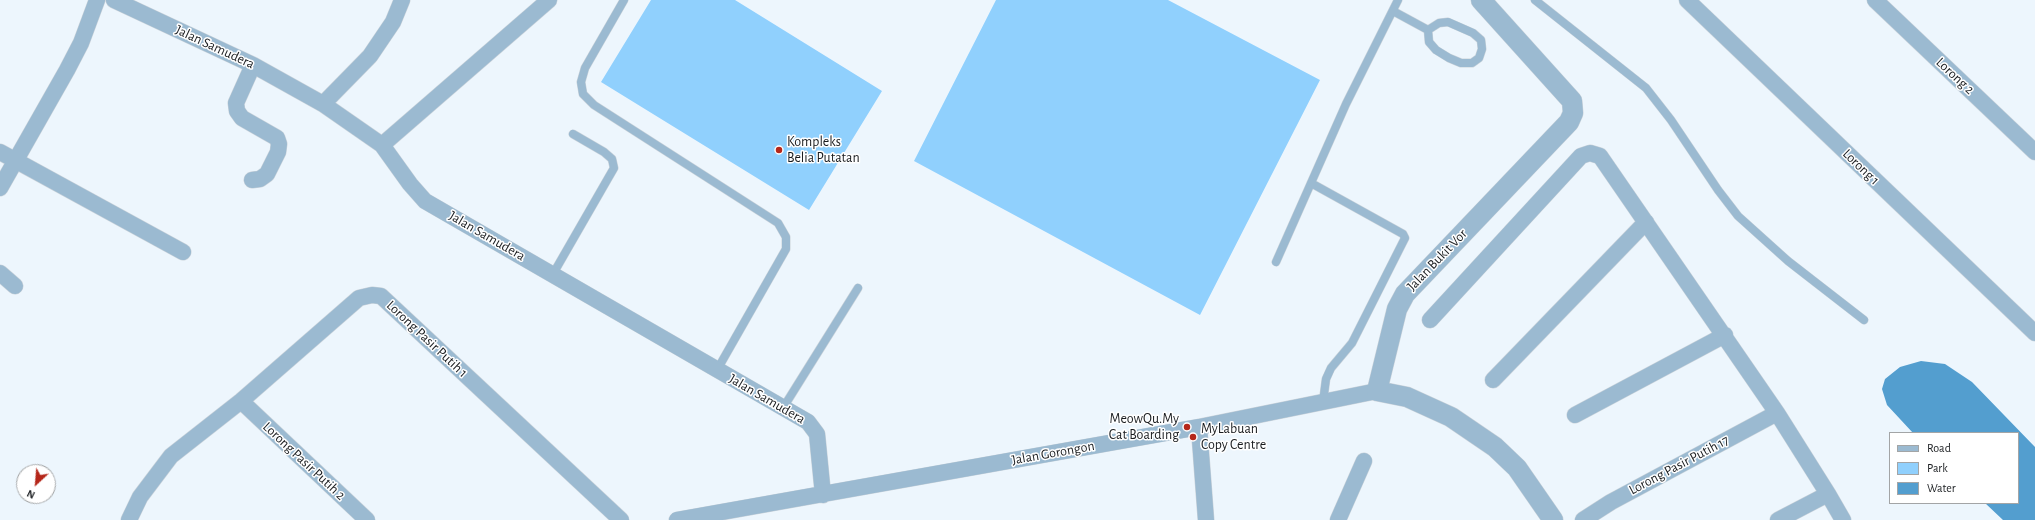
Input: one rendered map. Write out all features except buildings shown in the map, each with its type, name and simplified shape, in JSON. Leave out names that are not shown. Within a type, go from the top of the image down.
[{"type":"street","points":[[0,188],[17,161],[77,49],[97,0]]},
{"type":"street","name":"Jalan Samudera","points":[[114,0],[253,65],[323,104],[382,145],[410,184],[425,201],[808,422],[817,434],[823,495]]},
{"type":"street","points":[[323,104],[370,56],[393,22],[402,0]]},
{"type":"street","points":[[382,145],[549,0]]},
{"type":"street","name":"Jalan Bukit Vor","points":[[1377,391],[1397,309],[1405,294],[1569,122],[1573,113],[1572,101],[1481,0]]},
{"type":"street","name":"Lorong 1","points":[[1687,0],[2035,333]]},
{"type":"street","name":"Lorong 2","points":[[1875,0],[2035,152]]},
{"type":"street","points":[[252,180],[260,179],[267,174],[278,152],[279,144],[277,138],[242,118],[237,111],[236,103],[253,65]]},
{"type":"street","points":[[0,152],[183,252]]},
{"type":"street","points":[[1430,320],[1581,156],[1590,153],[1600,156],[1725,335],[1777,413],[1843,520]]},
{"type":"street","points":[[1494,380],[1646,222]]},
{"type":"street","points":[[0,273],[15,286]]},
{"type":"street","name":"Lorong Pasir Putih 1","points":[[128,520],[140,497],[171,456],[241,401],[359,298],[365,296],[381,296],[621,520]]},
{"type":"street","points":[[1575,415],[1725,335]]},
{"type":"street","points":[[1377,391],[1407,397],[1450,416],[1496,447],[1517,468],[1553,520]]},
{"type":"street","name":"Jalan Gorongon","points":[[677,520],[717,517],[823,495],[1199,426],[1377,391]]},
{"type":"street","name":"Lorong Pasir Putih 2","points":[[241,401],[367,520]]},
{"type":"street","name":"Lorong Pasir Putih 17","points":[[1583,520],[1611,502],[1777,413]]},
{"type":"street","points":[[1199,426],[1206,520]]},
{"type":"street","points":[[1338,520],[1364,461]]},
{"type":"street","points":[[1778,520],[1828,494]]},
{"type":"lane","points":[[624,0],[584,68],[581,82],[583,94],[594,105],[778,223],[786,237],[786,249],[717,370]]},
{"type":"lane","points":[[1276,262],[1346,104],[1398,0]]},
{"type":"lane","points":[[1536,0],[1646,88],[1738,216],[1788,261],[1864,320]]},
{"type":"lane","points":[[1393,11],[1428,30]]},
{"type":"lane","points":[[1448,22],[1473,33],[1481,40],[1482,49],[1479,58],[1472,63],[1461,62],[1449,58],[1432,46],[1429,42],[1428,30],[1439,23],[1448,22]]},
{"type":"lane","points":[[553,274],[614,168],[612,159],[604,152],[573,134]]},
{"type":"lane","points":[[1311,183],[1403,234],[1405,238],[1352,344],[1330,368],[1326,379],[1323,402]]},
{"type":"lane","points":[[783,408],[858,288]]},
{"type":"green space","name":"Kompleks Belia Putatan","points":[[651,0],[735,0],[882,91],[809,210],[601,82]]},
{"type":"green space","points":[[996,0],[1168,0],[1320,80],[1200,315],[914,161]]},
{"type":"water","points":[[1921,361],[1945,364],[1972,382],[2035,447],[2035,520],[2003,520],[1986,504],[2019,504],[2019,432],[1912,432],[1887,405],[1882,389],[1885,379],[1900,367]]},
{"type":"place","name":"Kompleks Belia Putatan","points":[[779,150]]},
{"type":"place","name":"MeowQu.My Cat Boarding","points":[[1187,427]]},
{"type":"place","name":"MyLabuan Copy Centre","points":[[1193,437]]}]
